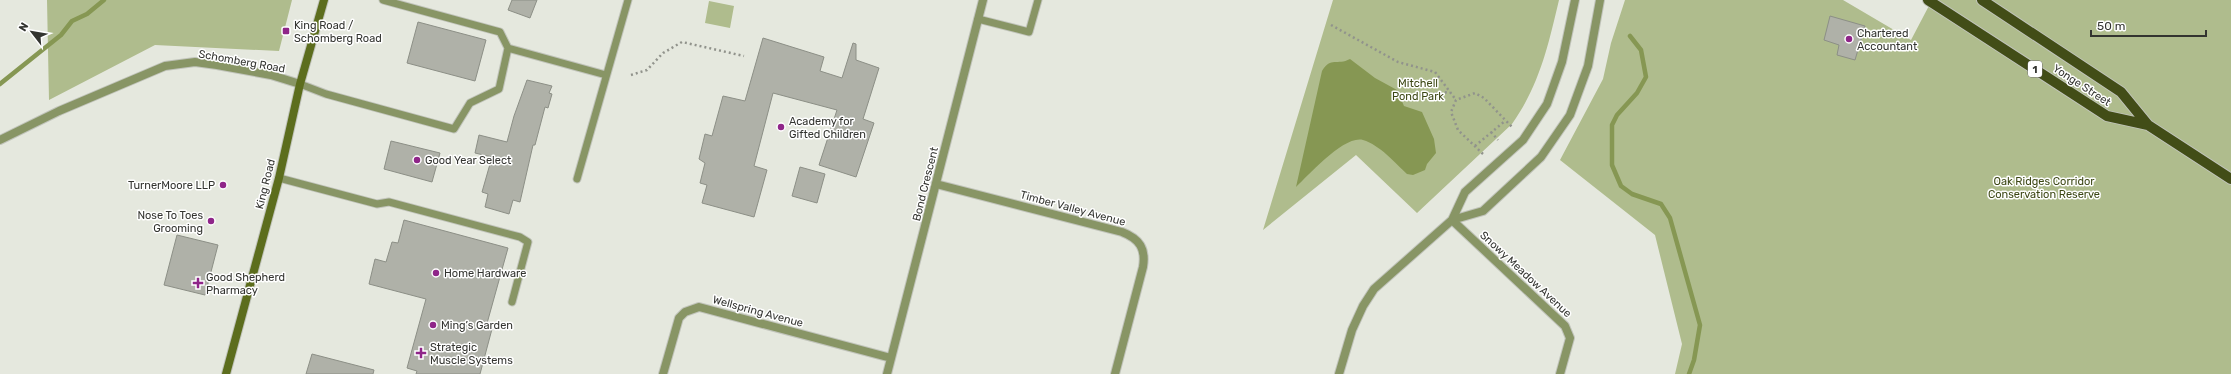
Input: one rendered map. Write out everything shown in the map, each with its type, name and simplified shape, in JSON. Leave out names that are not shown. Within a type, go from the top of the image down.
[{"type":"main road","name":"King Road","points":[[226,374],[279,178],[300,84],[324,0]]},
{"type":"main road","name":"Yonge Street","points":[[1928,0],[2107,116],[2148,125]]},
{"type":"main road","name":"Yonge Street","points":[[1982,0],[2121,92],[2148,125],[2231,179]]},
{"type":"street","name":"Bond Crescent","points":[[887,374],[983,0]]},
{"type":"street","points":[[1339,374],[1352,330],[1368,296],[1452,220],[1465,192],[1523,140],[1547,104],[1562,62],[1575,0]]},
{"type":"street","points":[[1452,220],[1483,211],[1541,157],[1570,115],[1588,66],[1600,0]]},
{"type":"street","name":"Schomberg Road","points":[[0,140],[59,111],[133,78],[165,66],[195,62],[271,75],[300,84]]},
{"type":"street","name":"Timber Valley Avenue","points":[[936,184],[1122,232],[1138,242],[1145,254],[1143,267],[1115,374]]},
{"type":"street","name":"Snowy Meadow Avenue","points":[[1452,220],[1565,326],[1570,338],[1560,374]]},
{"type":"street","name":"Wellspring Avenue","points":[[663,374],[679,318],[691,309],[699,307],[891,358]]},
{"type":"lane","points":[[300,84],[326,94],[454,129],[470,103],[499,89],[508,48],[500,32],[383,0]]},
{"type":"lane","points":[[578,179],[628,0]]},
{"type":"lane","points":[[978,19],[1029,32],[1038,0]]},
{"type":"lane","points":[[508,48],[606,75]]},
{"type":"lane","points":[[279,178],[377,204],[389,202],[520,237],[528,242],[512,302]]},
{"type":"path","points":[[1331,26],[1398,62],[1435,72],[1456,100]]},
{"type":"path","points":[[631,75],[647,70],[663,53],[682,42],[744,56]]},
{"type":"path","points":[[1410,96],[1450,92]]},
{"type":"path","points":[[1483,154],[1458,130],[1451,112],[1456,100],[1475,93],[1484,98],[1512,127]]},
{"type":"path","points":[[1475,146],[1505,120]]},
{"type":"path","points":[[1491,132],[1498,140]]},
{"type":"green space","points":[[47,0],[292,0],[279,51],[155,45],[49,100]]},
{"type":"green space","name":"Mitchell Pond Park","points":[[1333,0],[1559,0],[1542,64],[1530,94],[1512,124],[1417,213],[1356,155],[1263,230]]},
{"type":"green space","name":"Oak Ridges Corridor Conservation Reserve","points":[[1625,0],[1843,0],[1911,40],[1932,0],[2231,0],[2231,374],[1675,374],[1682,344],[1655,235],[1560,160],[1603,79],[1611,43]]},
{"type":"green space","points":[[709,1],[734,6],[730,28],[705,23]]},
{"type":"shaded area","points":[[1350,59],[1375,78],[1397,90],[1404,106],[1422,112],[1434,139],[1436,153],[1427,164],[1425,170],[1413,175],[1407,174],[1387,155],[1369,142],[1355,140],[1346,144],[1327,157],[1296,187],[1322,71],[1325,66],[1331,62],[1341,62]]},
{"type":"building","points":[[512,0],[537,0],[530,18],[508,10]]},
{"type":"building","points":[[1830,16],[1865,26],[1855,60],[1837,55],[1839,45],[1824,40]]},
{"type":"building","points":[[418,22],[486,40],[475,81],[407,63]]},
{"type":"building","points":[[763,38],[824,57],[820,71],[842,78],[853,43],[856,44],[856,60],[879,68],[863,119],[874,123],[856,177],[819,165],[837,110],[773,93],[754,166],[767,170],[754,217],[702,203],[707,185],[700,183],[705,163],[699,159],[705,134],[712,136],[723,96],[745,101]]},
{"type":"building","points":[[527,80],[552,86],[549,93],[552,94],[548,108],[545,107],[535,145],[533,145],[520,202],[513,200],[509,214],[485,207],[488,194],[482,192],[492,157],[475,153],[479,135],[507,142],[514,116]]},
{"type":"building","name":"Good Year Select","points":[[391,141],[440,153],[432,182],[384,169]]},
{"type":"building","points":[[800,167],[825,174],[817,203],[792,196]]},
{"type":"building","name":"Home Hardware","points":[[404,220],[508,248],[486,327],[492,329],[480,374],[416,374],[417,371],[407,368],[426,299],[369,284],[375,259],[386,262],[392,242],[398,243]]},
{"type":"building","points":[[177,235],[218,245],[205,295],[164,285]]},
{"type":"building","points":[[312,354],[374,370],[373,374],[306,374]]},
{"type":"waterway","points":[[0,84],[61,35],[72,21],[87,14],[104,0]]},
{"type":"waterway","points":[[1630,36],[1641,50],[1646,77],[1637,93],[1617,115],[1612,125],[1612,165],[1621,186],[1632,194],[1661,204],[1670,218],[1700,325],[1694,360],[1689,374]]},
{"type":"place","name":"King Road / Schomberg Road","points":[[286,31]]},
{"type":"place","name":"Chartered Accountant","points":[[1849,39]]},
{"type":"place","name":"Academy for Gifted Children","points":[[781,127]]},
{"type":"place","name":"Good Year Select","points":[[417,160]]},
{"type":"place","name":"TurnerMoore LLP","points":[[223,185]]},
{"type":"place","name":"Nose To Toes Grooming","points":[[211,221]]},
{"type":"place","name":"Home Hardware","points":[[436,273]]},
{"type":"place","name":"Good Shepherd Pharmacy","points":[[198,283]]},
{"type":"place","name":"Ming’s Garden","points":[[433,325]]},
{"type":"place","name":"Strategic Muscle Systems","points":[[421,353]]}]
